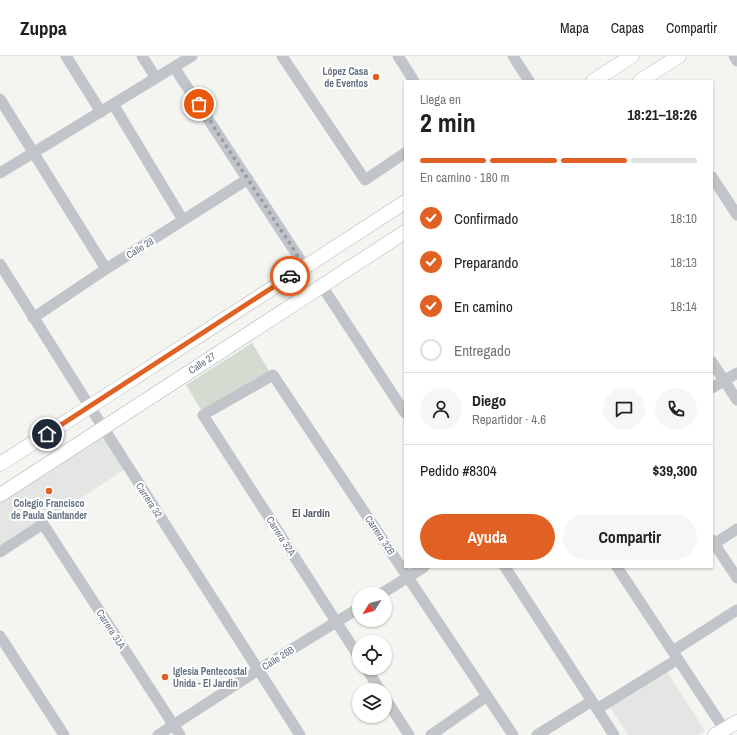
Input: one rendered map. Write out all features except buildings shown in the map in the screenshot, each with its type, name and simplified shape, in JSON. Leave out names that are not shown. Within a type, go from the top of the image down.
[{"type":"main road","points":[[595,80],[632,56]]},
{"type":"main road","points":[[646,80],[679,56]]},
{"type":"main road","points":[[0,464],[404,203]]},
{"type":"main road","name":"Calle 27","points":[[0,495],[404,233]]},
{"type":"main road","points":[[719,732],[737,722]]},
{"type":"street","points":[[66,56],[100,112]]},
{"type":"street","points":[[142,56],[156,78]]},
{"type":"street","points":[[0,173],[192,56]]},
{"type":"street","points":[[282,56],[365,180],[404,154]]},
{"type":"street","points":[[398,56],[413,80]]},
{"type":"street","points":[[513,56],[528,80]]},
{"type":"street","points":[[734,56],[737,61]]},
{"type":"street","points":[[174,67],[305,267]]},
{"type":"street","points":[[0,99],[106,269]]},
{"type":"street","points":[[113,104],[183,220]]},
{"type":"street","name":"Calle 28","points":[[33,318],[106,269],[248,179]]},
{"type":"street","points":[[713,179],[737,215]]},
{"type":"street","name":"Carrera 32","points":[[0,264],[103,428],[300,735]]},
{"type":"street","points":[[322,286],[404,411]]},
{"type":"street","points":[[713,364],[737,400]]},
{"type":"street","points":[[713,387],[737,373]]},
{"type":"street","name":"Carrera 32B","points":[[203,416],[273,375],[513,735]]},
{"type":"street","name":"Carrera 32A","points":[[203,416],[352,646]]},
{"type":"street","name":"Carrera 31A","points":[[0,552],[43,524],[180,735]]},
{"type":"street","points":[[737,529],[713,542],[737,578]]},
{"type":"street","points":[[392,587],[422,568]]},
{"type":"street","points":[[506,568],[614,735]]},
{"type":"street","points":[[618,568],[675,655],[719,732]]},
{"type":"street","points":[[537,735],[595,705],[675,655],[737,610]]},
{"type":"street","name":"Calle 26B","points":[[158,735],[352,612]]},
{"type":"street","points":[[0,636],[64,735]]},
{"type":"street","points":[[431,735],[487,696]]},
{"type":"street","points":[[392,709],[409,735]]},
{"type":"shaded area","points":[[252,343],[271,374],[203,413],[186,385]]},
{"type":"shaded area","name":"Colegio Francisco de Paula Santander","points":[[103,428],[128,467],[0,552],[0,495]]},
{"type":"shaded area","points":[[666,670],[705,731],[698,735],[628,735],[609,706]]},
{"type":"way so far","points":[[199,104],[305,267],[290,276]]},
{"type":"place","name":"López Casa de Eventos","points":[[376,77]]},
{"type":"place","name":"Colegio Francisco de Paula Santander","points":[[49,491]]},
{"type":"place","name":"Iglesia Pentecostal Unida - El Jardin","points":[[165,677]]},
{"type":"district","name":"El Jardín","points":[[311,513]]},
{"type":"route","points":[[47,434],[290,276]]}]
